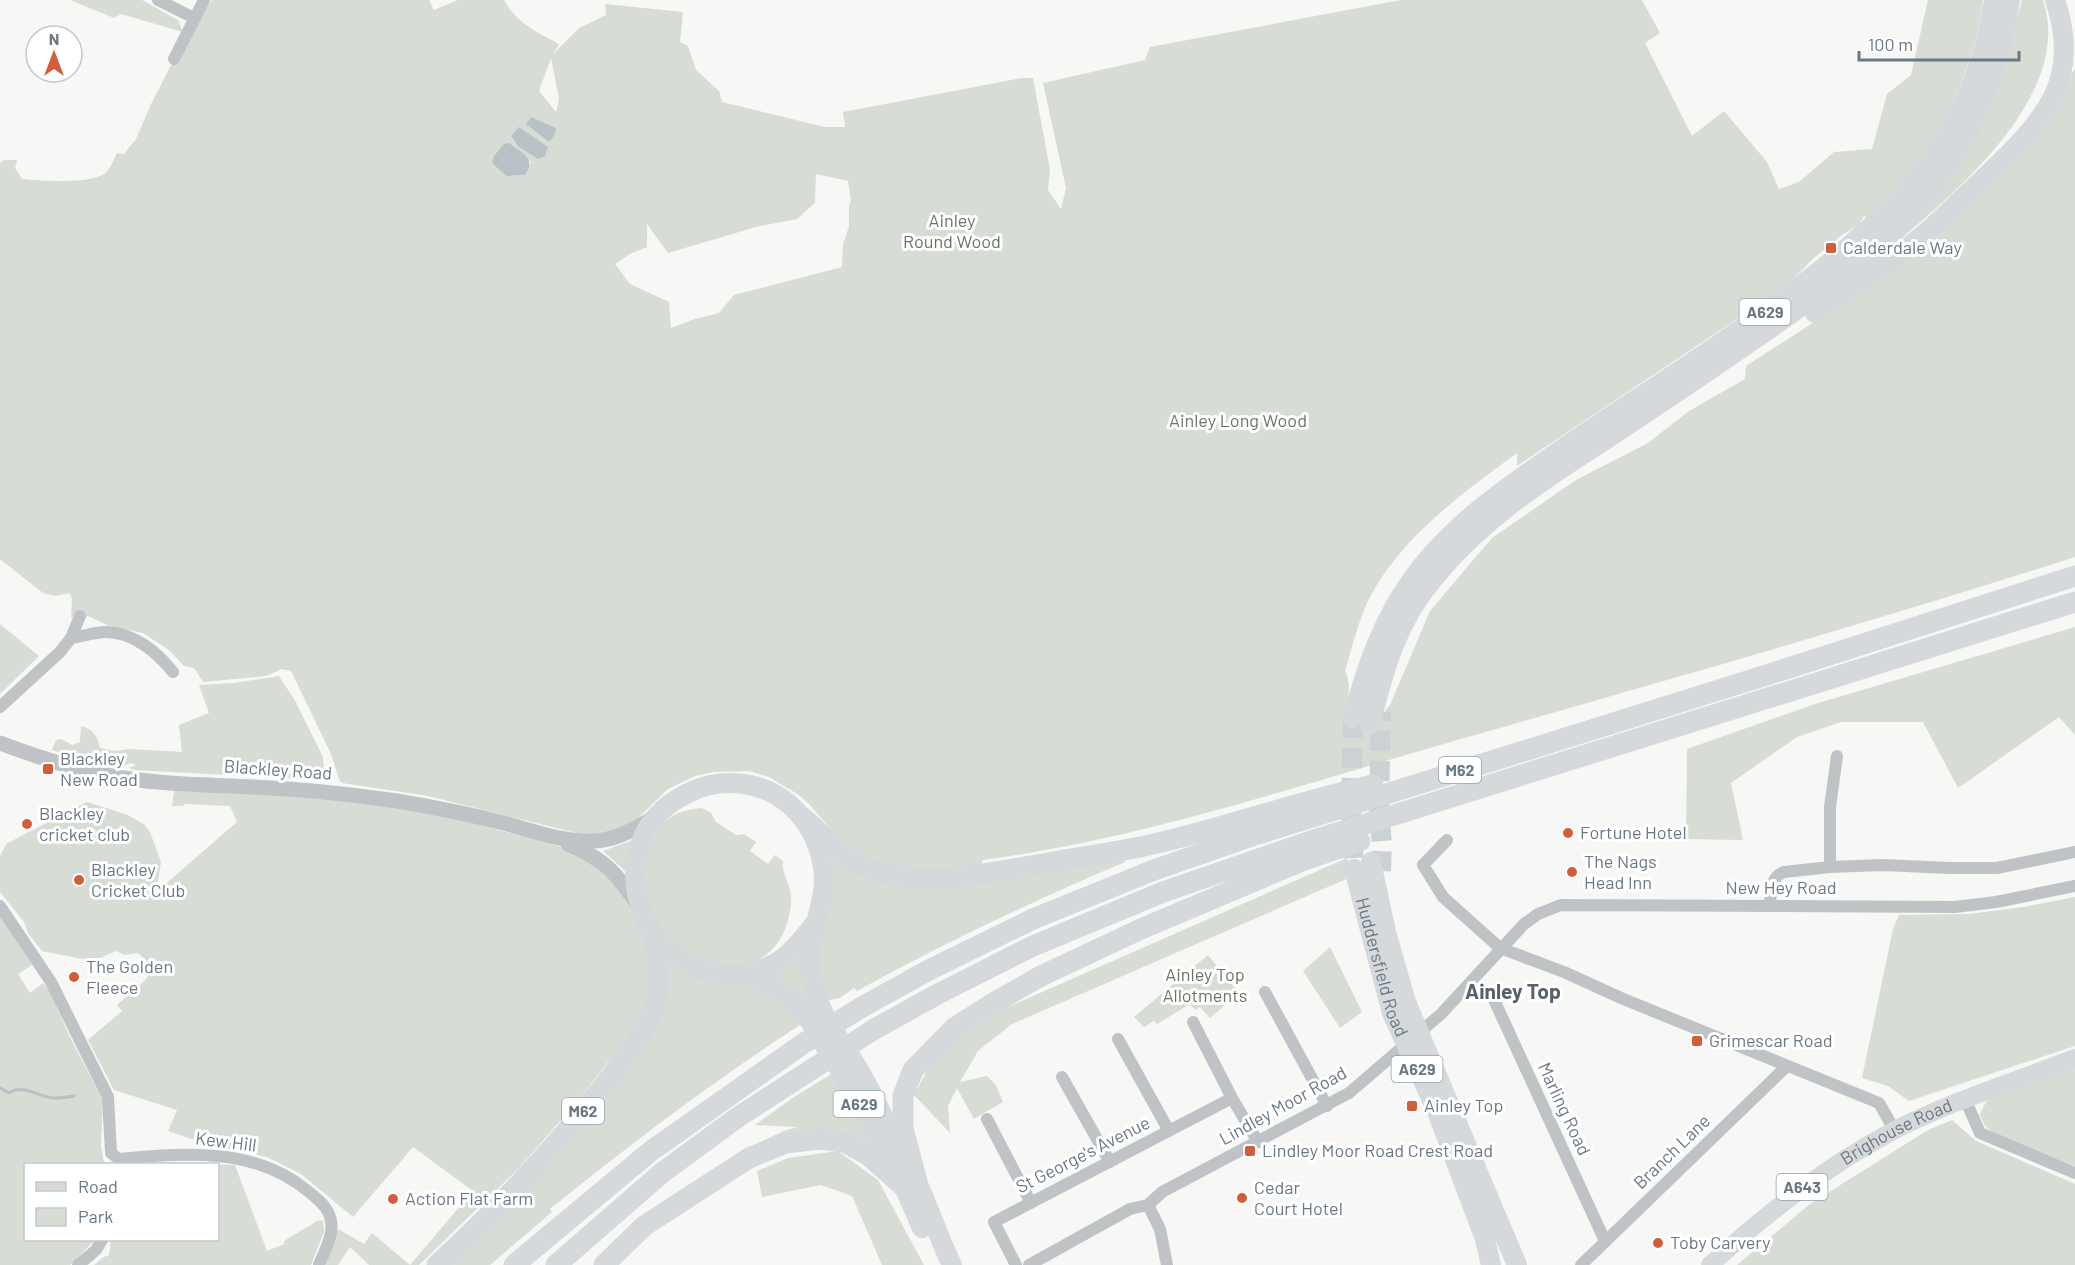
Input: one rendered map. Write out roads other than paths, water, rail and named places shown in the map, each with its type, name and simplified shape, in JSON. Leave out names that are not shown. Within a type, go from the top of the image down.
[{"type":"highway","name":"A629","points":[[1521,497],[1481,542],[1457,564],[1431,597],[1406,642],[1387,691],[1368,719],[1395,641],[1446,552],[1480,507],[1633,401],[1731,337],[1797,289],[1874,226],[1912,185],[1943,140],[1971,89],[1988,32],[1994,0]]},
{"type":"highway","name":"A629","points":[[1446,552],[1551,475],[1688,386],[1830,286],[1880,246],[1919,207],[1957,154],[1982,104],[2002,42],[2010,0]]},
{"type":"highway","points":[[1688,386],[1789,329],[1872,275],[1922,236],[1997,166],[2037,122],[2053,96],[2062,69],[2064,43],[2055,0]]},
{"type":"highway","name":"M62","points":[[514,1265],[651,1151],[804,1043],[862,1007],[929,970],[1033,919],[1154,870],[1252,836],[2075,576]]},
{"type":"highway","name":"M62","points":[[556,1265],[663,1172],[738,1117],[873,1030],[1033,946],[1163,892],[1311,842],[2075,602]]},
{"type":"highway","name":"M62","points":[[911,1184],[903,1129],[903,1096],[907,1082],[913,1070],[954,1028],[990,1005],[1041,976],[1142,928],[1293,864],[1472,803],[1597,752]]},
{"type":"highway","name":"M62","points":[[803,818],[842,854],[868,868],[897,876],[985,874],[1146,846],[1340,792],[1498,758]]},
{"type":"highway","name":"A629","points":[[815,923],[799,944],[783,959],[765,968],[744,973],[722,974],[689,965],[672,954],[653,934],[640,908],[635,876],[637,860],[645,836],[658,816],[670,804],[690,791],[714,783],[755,786],[777,795],[803,818],[817,843],[824,869],[824,894],[815,923],[808,961],[816,999],[861,1073],[900,1152],[938,1265]]},
{"type":"highway","name":"Huddersfield Road","points":[[1491,1265],[1485,1239],[1436,1109],[1392,1013],[1368,867],[1406,1002],[1517,1265]]},
{"type":"highway","name":"M62","points":[[438,1265],[546,1155],[594,1098],[646,1027],[654,1007],[659,984],[658,959],[653,934]]},
{"type":"highway","name":"A629","points":[[744,973],[782,992],[806,1015],[911,1184],[952,1265]]},
{"type":"highway","points":[[604,1265],[644,1226],[748,1158],[786,1143],[819,1139],[844,1142],[911,1184]]},
{"type":"main road","name":"Brighouse Road","points":[[1710,1265],[1790,1196],[1840,1161],[1895,1131],[1965,1100],[2075,1058]]},
{"type":"street","points":[[158,0],[194,18]]},
{"type":"street","points":[[174,59],[204,0]]},
{"type":"street","points":[[0,707],[60,652],[71,638],[80,616]]},
{"type":"street","points":[[71,638],[101,632],[117,634],[155,652],[174,672]]},
{"type":"street","name":"Blackley Road","points":[[0,743],[50,762],[111,776],[166,783],[281,788],[364,796],[439,808],[554,837],[591,841],[607,840],[626,834],[658,816]]},
{"type":"street","points":[[1830,867],[1830,807],[1837,756]]},
{"type":"street","name":"Blackley Road","points":[[554,837],[588,853],[608,866],[619,877],[640,908]]},
{"type":"street","points":[[1447,840],[1423,865],[1443,897],[1500,948],[1564,972],[1621,998],[1880,1103],[1895,1131]]},
{"type":"street","points":[[1770,905],[1772,885],[1778,874],[1830,867],[1882,865],[1997,868],[2075,852]]},
{"type":"street","name":"New Hey Road","points":[[1500,948],[1532,918],[1561,905],[1955,907],[1996,902],[2075,886]]},
{"type":"street","points":[[0,906],[44,970],[110,1102],[111,1153],[115,1162]]},
{"type":"street","name":"Lindley Moor Road","points":[[1029,1265],[1130,1209],[1148,1205],[1162,1192],[1349,1093],[1441,1014],[1500,948]]},
{"type":"street","points":[[1265,992],[1327,1106]]},
{"type":"street","name":"Marling Road","points":[[1490,992],[1605,1241]]},
{"type":"street","points":[[1193,1022],[1232,1098],[1258,1142]]},
{"type":"street","points":[[1118,1039],[1169,1131]]},
{"type":"street","name":"Branch Lane","points":[[1581,1265],[1787,1066]]},
{"type":"street","points":[[1062,1077],[1110,1162]]},
{"type":"street","name":"St George's Avenue","points":[[1016,1265],[994,1222],[1232,1098]]},
{"type":"street","points":[[1965,1100],[1980,1132],[2075,1173]]},
{"type":"street","points":[[987,1119],[1031,1203]]},
{"type":"street","name":"Kew Hill","points":[[115,1162],[167,1155],[211,1156],[252,1162],[275,1169],[323,1203],[329,1214],[331,1229],[319,1265]]},
{"type":"street","points":[[1148,1205],[1160,1229],[1167,1265]]},
{"type":"street","points":[[78,1265],[96,1250],[101,1241]]},
{"type":"waterway","points":[[0,1088],[9,1093],[14,1090],[26,1090],[55,1098],[74,1096]]},
{"type":"tunnel","points":[[1381,712],[1379,808],[1382,845],[1381,871]]},
{"type":"tunnel","points":[[1353,718],[1351,809],[1354,869]]},
{"type":"place","name":"Calderdale Way","points":[[1831,248]]},
{"type":"place","name":"Blackley New Road","points":[[48,769]]},
{"type":"place","name":"Blackley cricket club","points":[[27,824]]},
{"type":"place","name":"Fortune Hotel","points":[[1568,833]]},
{"type":"place","name":"The Nags Head Inn","points":[[1572,872]]},
{"type":"place","name":"Blackley Cricket Club","points":[[79,880]]},
{"type":"place","name":"The Golden Fleece","points":[[74,977]]},
{"type":"place","name":"Grimescar Road","points":[[1697,1041]]},
{"type":"place","name":"Ainley Top","points":[[1412,1106]]},
{"type":"place","name":"Lindley Moor Road Crest Road","points":[[1250,1151]]},
{"type":"place","name":"Cedar Court Hotel","points":[[1242,1198]]},
{"type":"place","name":"Action Flat Farm","points":[[393,1199]]},
{"type":"place","name":"Toby Carvery","points":[[1658,1243]]},
{"type":"district","name":"Ainley Top","points":[[1513,992]]},
{"type":"park label","name":"Ainley Round Wood","points":[[952,231]]},
{"type":"park label","name":"Ainley Long Wood","points":[[1238,421]]},
{"type":"park label","name":"Ainley Top Allotments","points":[[1205,985]]}]
